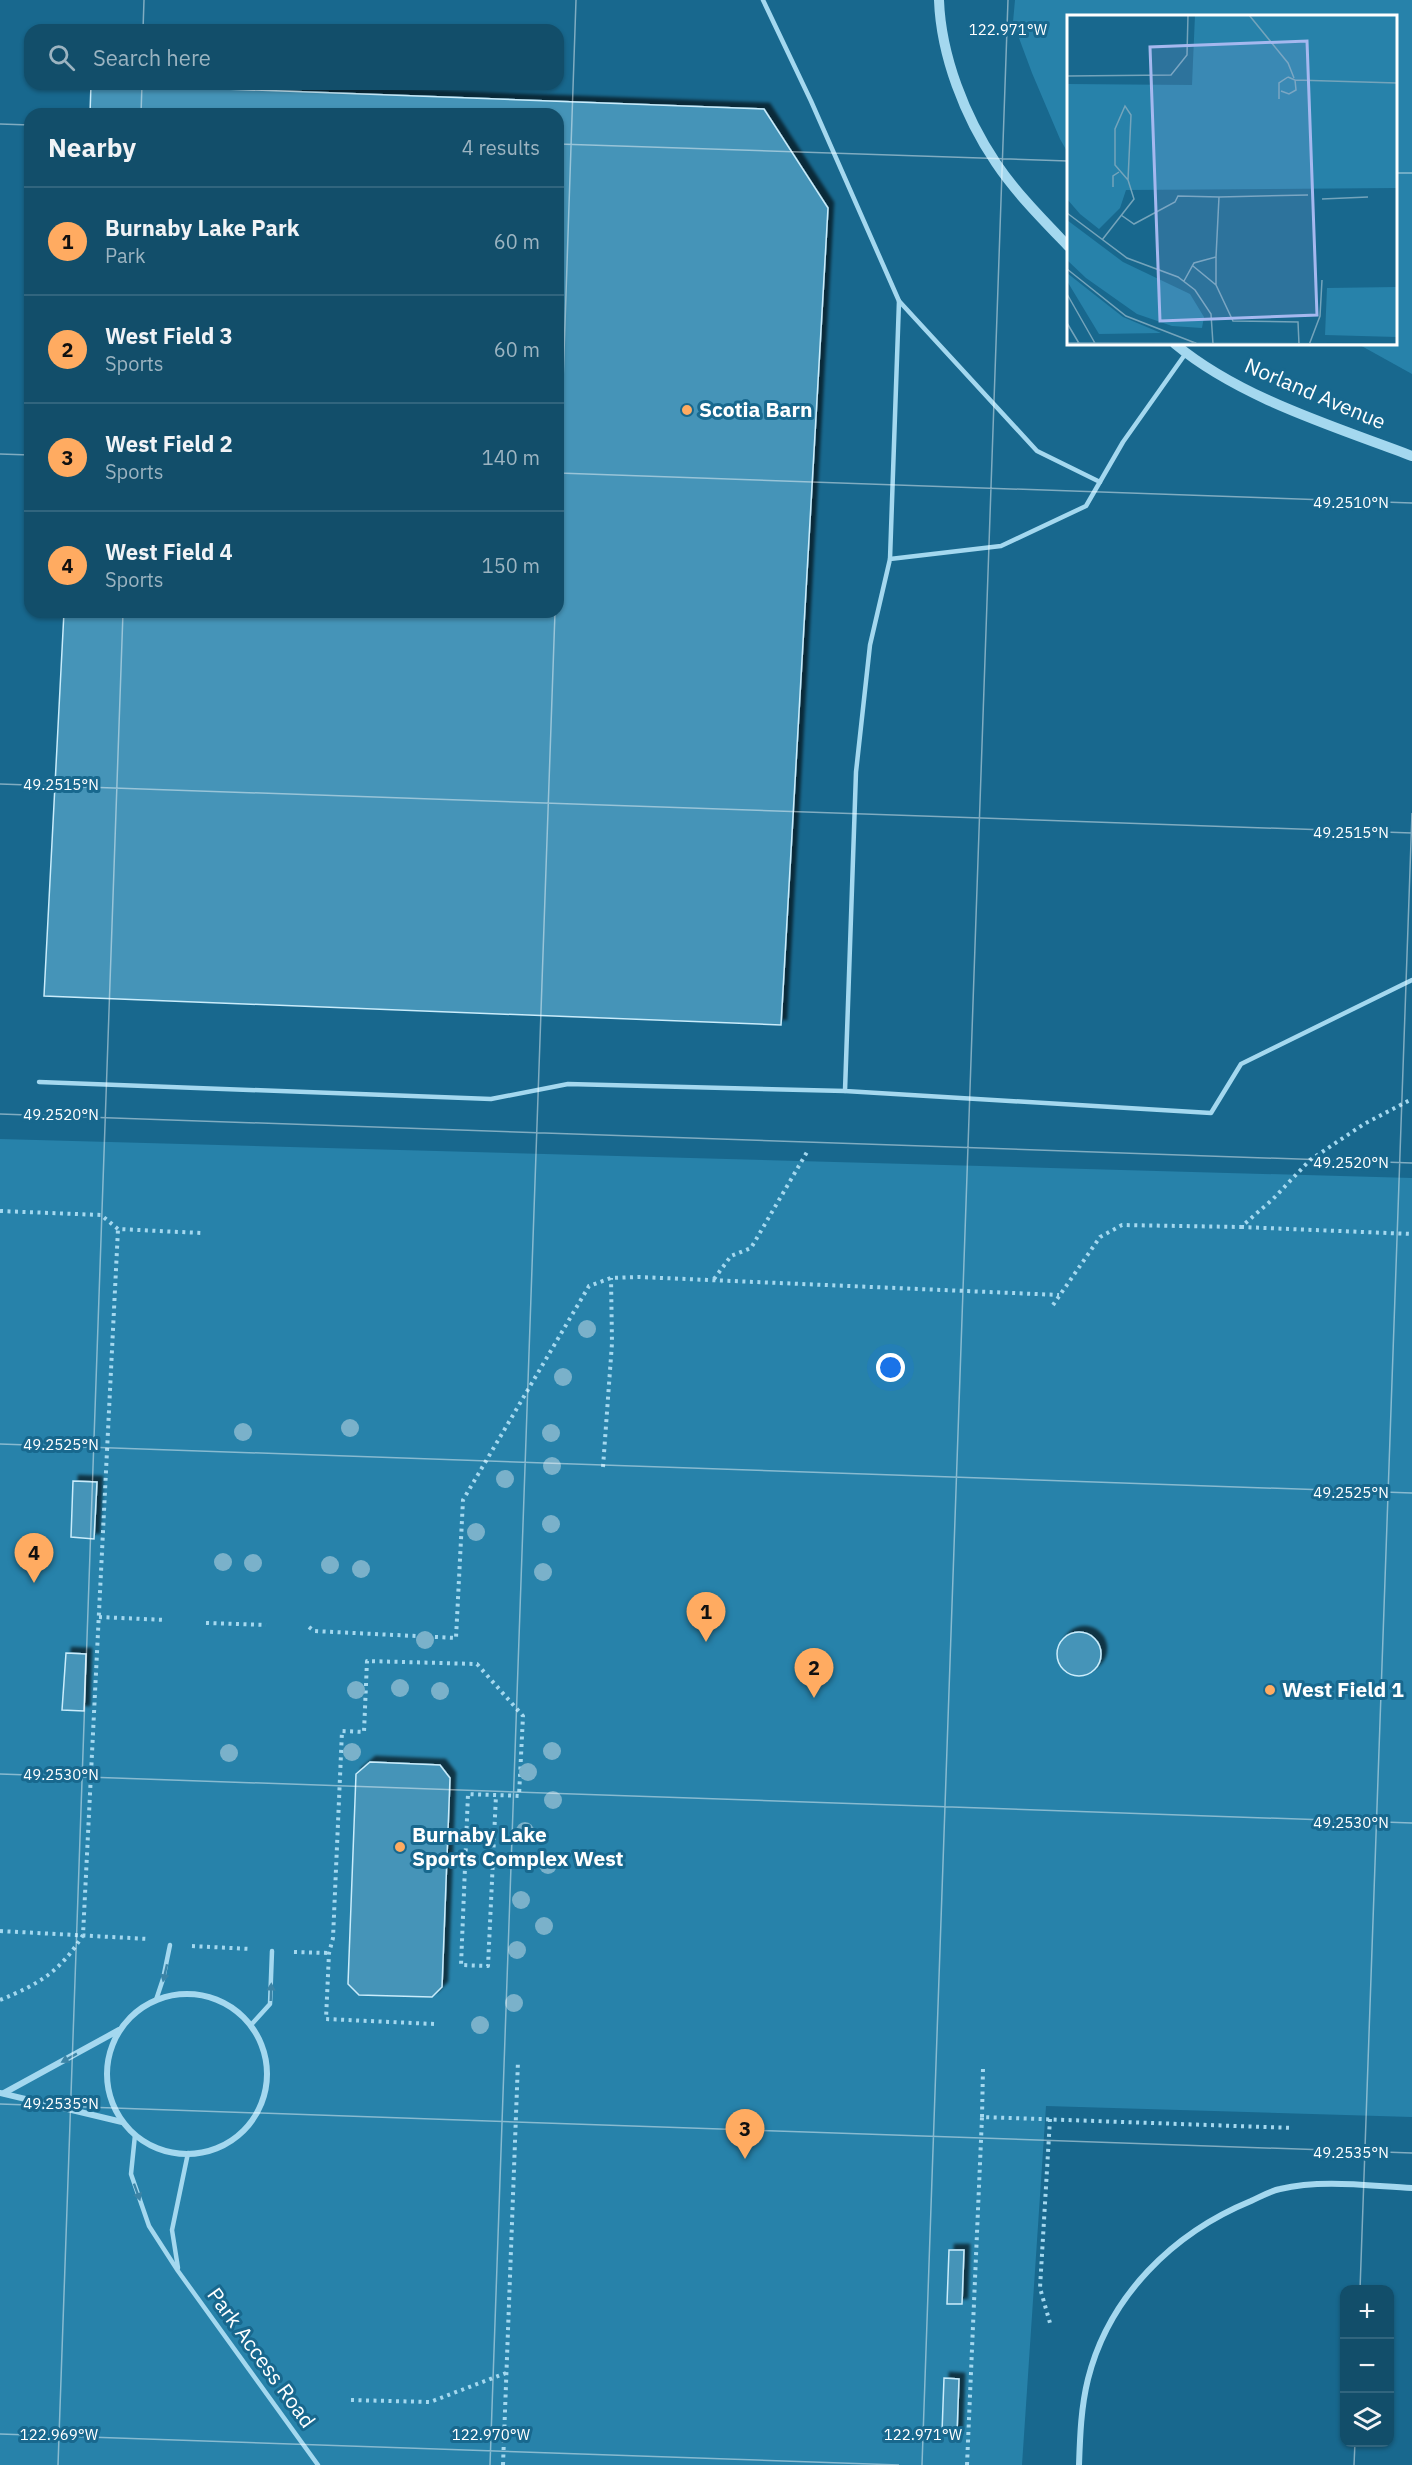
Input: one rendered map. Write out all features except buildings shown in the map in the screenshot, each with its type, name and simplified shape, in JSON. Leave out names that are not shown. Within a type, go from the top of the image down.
[{"type":"street","points":[[939,0],[945,48],[972,120],[996,164],[1067,245]]},
{"type":"street","name":"Norland Avenue","points":[[1176,345],[1238,384],[1293,411],[1412,456]]},
{"type":"street","points":[[2,2093],[120,2029],[136,2012],[156,2000],[178,1994],[206,1995],[231,2006],[251,2025],[264,2048],[268,2075],[263,2101],[250,2124],[230,2141],[206,2152],[179,2154],[154,2149],[135,2135],[123,2122],[110,2097],[107,2074],[110,2051],[120,2029]]},
{"type":"street","points":[[2,2093],[123,2122]]},
{"type":"street","points":[[1079,2465],[1081,2424],[1088,2379],[1107,2329],[1140,2279],[1166,2251],[1198,2227],[1237,2206],[1280,2189],[1322,2184],[1412,2188]]},
{"type":"lane","points":[[762,0],[810,101],[899,301],[1037,451],[1100,482]]},
{"type":"lane","points":[[846,1091],[856,772],[870,645],[890,559],[899,301]]},
{"type":"lane","points":[[890,559],[1001,546],[1086,506],[1124,442],[1186,353]]},
{"type":"lane","points":[[39,1082],[490,1099],[568,1083],[846,1091],[1211,1113],[1241,1064],[1412,980]]},
{"type":"lane","points":[[156,2000],[164,1979],[170,1945]]},
{"type":"lane","points":[[251,2025],[270,2004],[272,1951]]},
{"type":"lane","name":"Park Access Road","points":[[135,2135],[131,2174],[149,2226],[178,2271],[318,2465]]},
{"type":"lane","name":"Park Access Road","points":[[178,2271],[172,2230],[188,2153]]},
{"type":"path","points":[[1241,1227],[1273,1199],[1310,1160],[1364,1124],[1412,1099]]},
{"type":"path","points":[[714,1280],[731,1256],[751,1248],[807,1152]]},
{"type":"path","points":[[0,1211],[101,1215],[118,1230],[201,1233]]},
{"type":"path","points":[[1053,1305],[1100,1237],[1122,1225],[1412,1234]]},
{"type":"path","points":[[0,2000],[35,1986],[69,1958],[83,1935],[118,1230]]},
{"type":"path","points":[[309,1627],[314,1631],[456,1638],[463,1500],[589,1286],[611,1278],[639,1277],[1059,1295]]},
{"type":"path","points":[[603,1467],[612,1343],[611,1278]]},
{"type":"path","points":[[99,1617],[166,1620]]},
{"type":"path","points":[[206,1623],[266,1625]]},
{"type":"path","points":[[435,2025],[326,2019],[329,1953],[333,1938],[342,1731],[364,1732],[367,1660],[477,1664],[523,1716],[519,1796],[496,1795],[468,1794],[461,1965],[488,1966],[496,1795]]},
{"type":"path","points":[[0,1931],[150,1939]]},
{"type":"path","points":[[182,1945],[261,1950]]},
{"type":"path","points":[[285,1951],[329,1953]]},
{"type":"path","points":[[502,2465],[518,2061]]},
{"type":"path","points":[[967,2465],[983,2068]]},
{"type":"path","points":[[982,2117],[1293,2128]]},
{"type":"path","points":[[1050,2119],[1040,2288],[1050,2323]]},
{"type":"path","points":[[351,2400],[430,2402],[506,2373]]},
{"type":"shaded area","points":[[1015,0],[1412,0],[1412,374],[1360,345],[1397,345],[1397,15],[1067,15],[1067,151],[1032,73],[1013,22]]},
{"type":"shaded area","points":[[0,1139],[1412,1178],[1412,2117],[1046,2106],[1022,2465],[0,2465]]},
{"type":"place","name":"Scotia Barn","points":[[687,410]]},
{"type":"place","name":"West Field 4","points":[[34,1583]]},
{"type":"place","name":"Burnaby Lake Park","points":[[706,1642]]},
{"type":"place","name":"West Field 1","points":[[1270,1690]]},
{"type":"place","name":"West Field 3","points":[[814,1698]]},
{"type":"place","name":"Burnaby Lake Sports Complex West","points":[[400,1847]]},
{"type":"place","name":"West Field 2","points":[[745,2159]]}]
